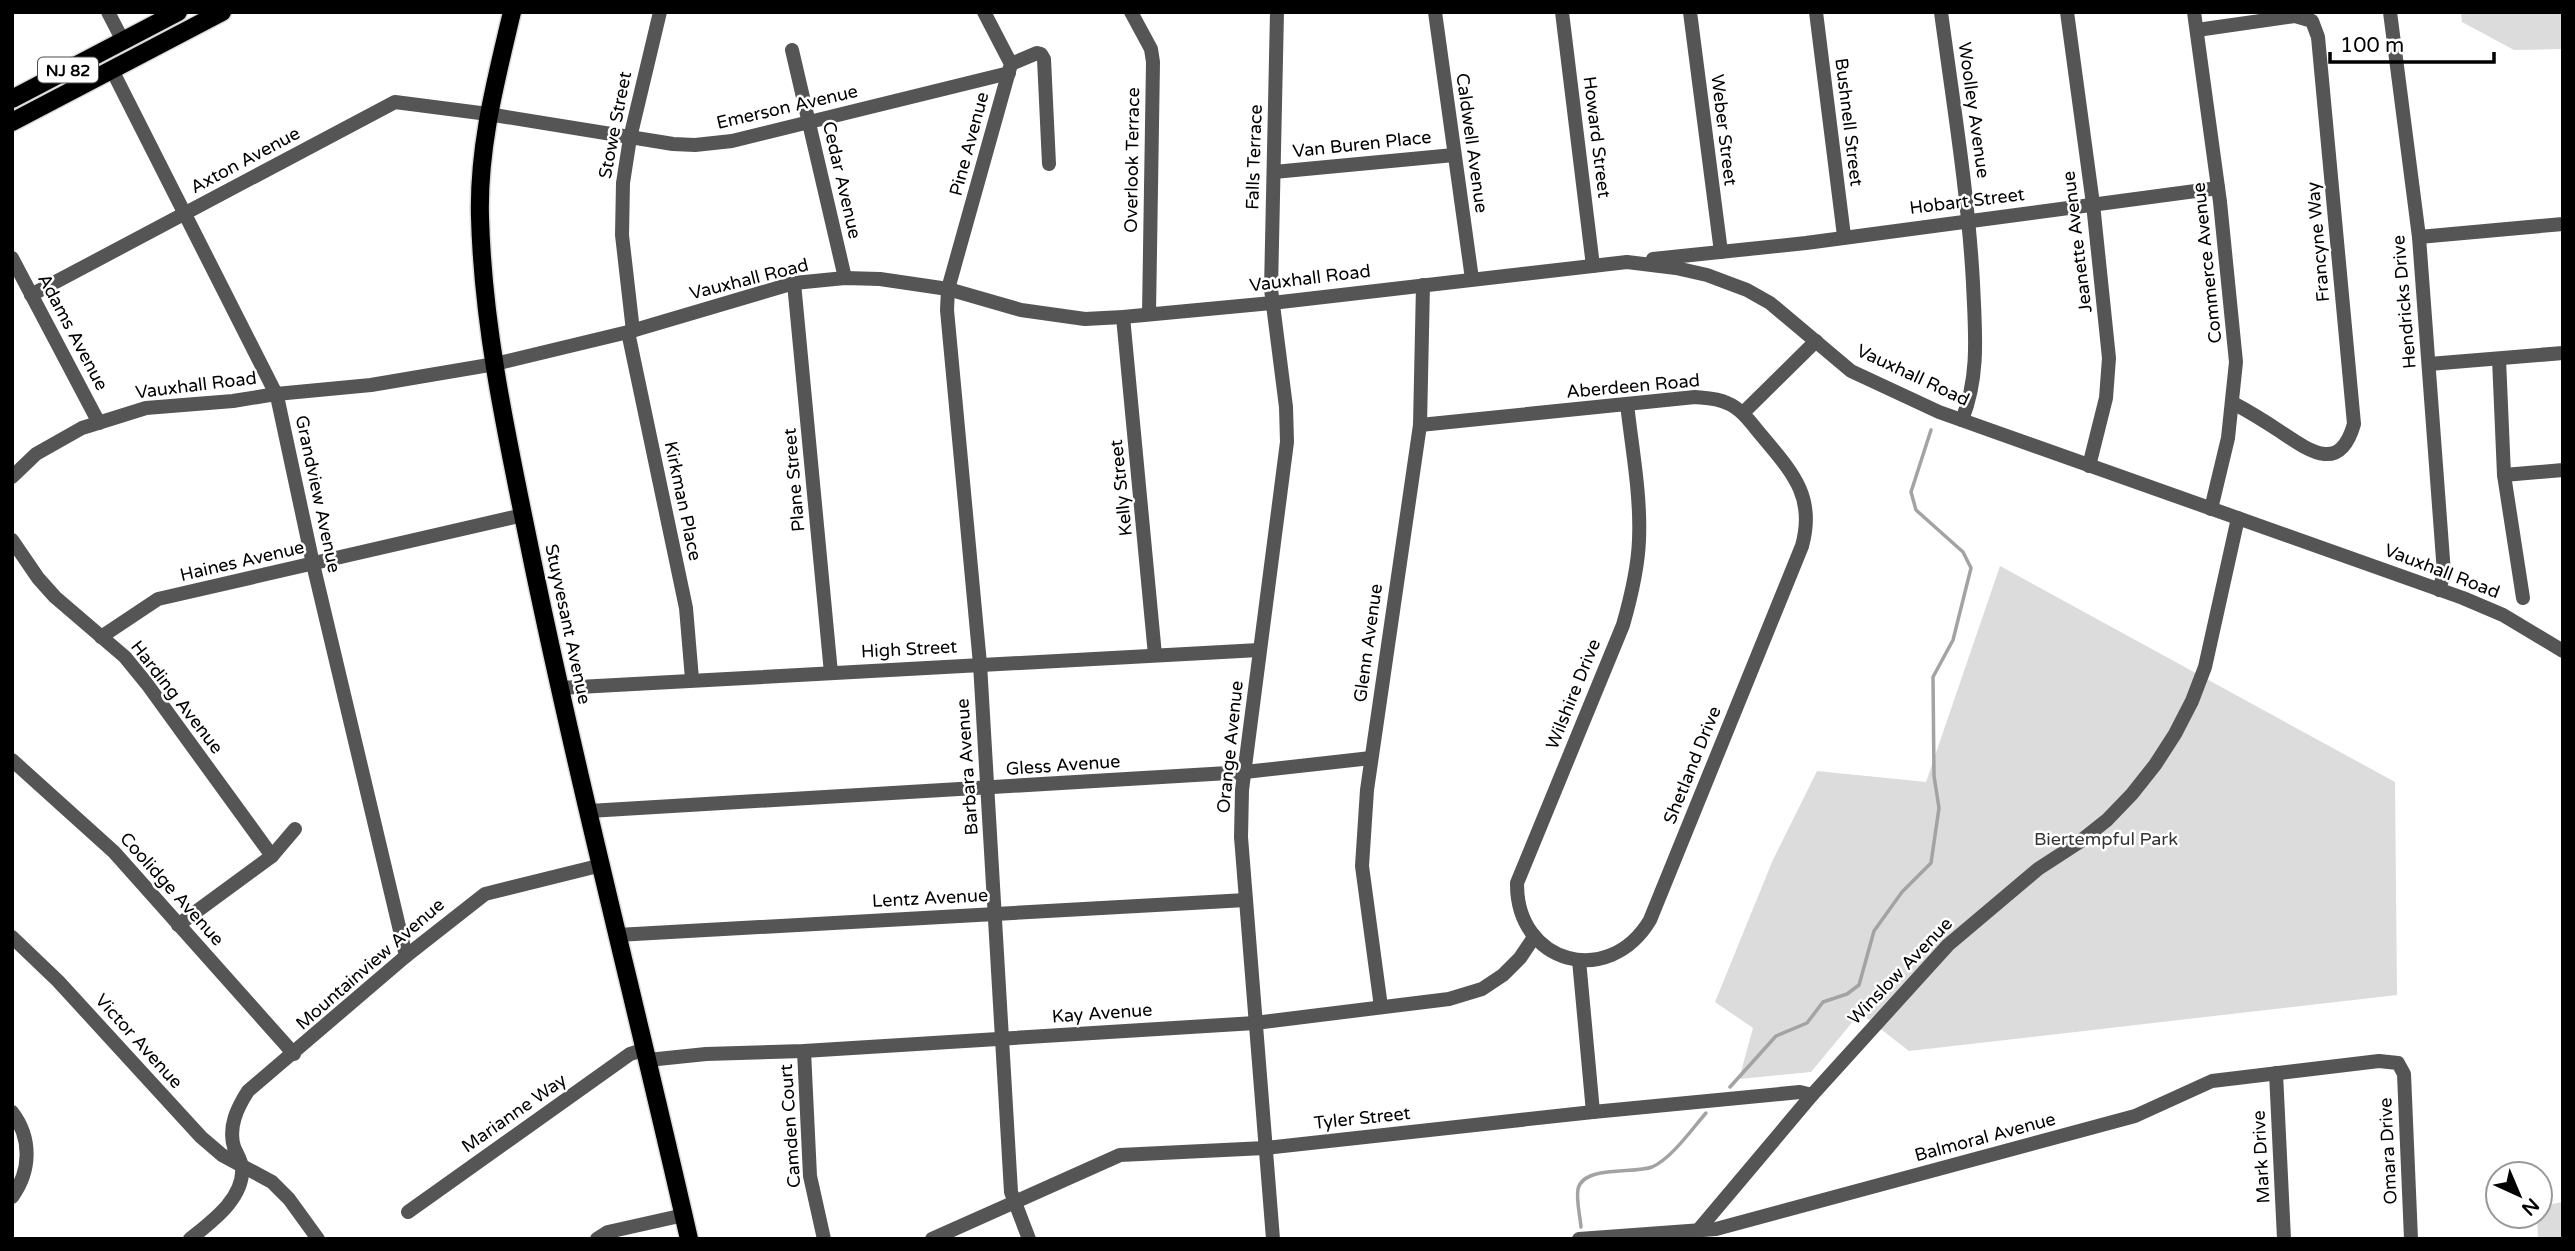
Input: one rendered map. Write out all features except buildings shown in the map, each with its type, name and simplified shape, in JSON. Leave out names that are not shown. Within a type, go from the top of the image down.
[{"type":"main road","name":"NJ 82","points":[[12,99],[178,12]]},
{"type":"main road","name":"NJ 82","points":[[12,122],[112,70],[202,17],[222,12]]},
{"type":"main road","name":"Stuyvesant Avenue","points":[[512,12],[488,114],[480,215],[484,281],[495,364],[502,412],[560,688],[689,1239]]},
{"type":"street","points":[[108,12],[123,41]]},
{"type":"street","name":"Stowe Street","points":[[631,331],[622,235],[623,183],[630,138],[660,12]]},
{"type":"street","points":[[984,12],[1010,68]]},
{"type":"street","name":"Overlook Terrace","points":[[1131,12],[1151,49],[1153,62],[1149,314]]},
{"type":"street","name":"Falls Terrace","points":[[1272,303],[1270,254],[1277,12]]},
{"type":"street","name":"Caldwell Avenue","points":[[1435,12],[1472,279]]},
{"type":"street","name":"Howard Street","points":[[1562,12],[1593,266]]},
{"type":"street","name":"Weber Street","points":[[1690,12],[1721,252]]},
{"type":"street","name":"Bushnell Street","points":[[1816,12],[1844,236]]},
{"type":"street","name":"Woolley Avenue","points":[[1941,12],[1969,220],[1976,358],[1972,391],[1962,420]]},
{"type":"street","name":"Jeanette Avenue","points":[[2067,12],[2109,358],[2106,398],[2089,466]]},
{"type":"street","name":"Commerce Avenue","points":[[2194,12],[2235,332],[2236,378],[2233,403],[2228,438],[2211,509]]},
{"type":"street","name":"Hendricks Drive","points":[[2390,12],[2419,237],[2444,573],[2440,590]]},
{"type":"street","name":"Francyne Way","points":[[2197,30],[2295,16],[2312,21],[2318,37],[2354,424],[2349,441],[2338,451],[2323,455],[2307,449],[2233,403]]},
{"type":"street","name":"Cedar Avenue","points":[[792,50],[845,278]]},
{"type":"street","name":"Emerson Avenue","points":[[488,114],[673,144],[707,144],[732,141],[810,122],[1010,68],[1037,53],[1044,59],[1049,164]]},
{"type":"street","name":"Pine Avenue","points":[[948,289],[1010,68]]},
{"type":"street","name":"Grandview Avenue","points":[[112,70],[276,394],[313,564],[406,956]]},
{"type":"street","name":"Axton Avenue","points":[[31,295],[395,102],[488,114]]},
{"type":"street","name":"Van Buren Place","points":[[1274,172],[1454,155]]},
{"type":"street","name":"Hobart Street","points":[[1627,262],[1806,243],[2218,188]]},
{"type":"street","points":[[2419,237],[2563,224]]},
{"type":"street","name":"Adams Avenue","points":[[12,258],[99,423]]},
{"type":"street","name":"Vauxhall Road","points":[[12,477],[36,454],[80,429],[146,408],[233,401],[371,384],[495,364],[631,331],[794,284],[845,278],[880,279],[948,289],[1040,314],[1085,319],[1272,303],[1627,262],[1697,272],[1747,290],[1770,303],[1852,371],[1939,412],[2440,590],[2503,615],[2563,651]]},
{"type":"street","name":"Plane Street","points":[[794,284],[831,673]]},
{"type":"street","name":"Glenn Avenue","points":[[1381,1007],[1362,866],[1371,758],[1420,425],[1423,285]]},
{"type":"street","name":"Barbara Avenue","points":[[948,289],[947,310],[980,664],[1011,1192],[1029,1239]]},
{"type":"street","name":"Orange Avenue","points":[[1272,303],[1286,407],[1287,442],[1242,790],[1241,837],[1273,1239]]},
{"type":"street","name":"Kelly Street","points":[[1123,317],[1155,654]]},
{"type":"street","name":"Kirkman Place","points":[[631,331],[686,608],[692,679]]},
{"type":"street","points":[[1743,413],[1816,341]]},
{"type":"street","points":[[2429,364],[2563,354]]},
{"type":"street","points":[[2499,359],[2504,475],[2523,598]]},
{"type":"street","name":"Aberdeen Road","points":[[1420,425],[1695,397],[1726,402],[1743,413]]},
{"type":"street","name":"Wilshire Drive","points":[[1534,937],[1520,912],[1517,898],[1518,878],[1623,625],[1636,569],[1639,516],[1627,404]]},
{"type":"street","name":"Shetland Drive","points":[[1579,960],[1601,959],[1621,951],[1638,938],[1650,920],[1802,546],[1806,511],[1800,485],[1791,470],[1743,413]]},
{"type":"street","points":[[2504,475],[2563,470]]},
{"type":"street","name":"Haines Avenue","points":[[101,637],[158,599],[523,515]]},
{"type":"street","name":"Winslow Avenue","points":[[1695,1235],[1812,1095],[1948,945],[2038,869],[2107,820],[2133,794],[2155,765],[2192,701],[2205,667],[2238,518]]},
{"type":"street","name":"Harding Avenue","points":[[12,540],[38,578],[55,597],[125,657],[272,856]]},
{"type":"street","name":"High Street","points":[[560,688],[1259,650]]},
{"type":"street","name":"Gless Avenue","points":[[589,811],[1245,772],[1371,758]]},
{"type":"street","name":"Coolidge Avenue","points":[[12,760],[114,852],[294,1054]]},
{"type":"street","points":[[178,925],[272,856],[295,828]]},
{"type":"street","name":"Mountainview Avenue","points":[[242,1164],[234,1147],[231,1131],[238,1109],[248,1091],[406,956],[485,894],[602,865]]},
{"type":"street","name":"Lentz Avenue","points":[[617,934],[1246,900]]},
{"type":"street","name":"Victor Avenue","points":[[12,937],[58,981],[201,1138],[222,1155],[272,1182],[289,1199],[318,1239]]},
{"type":"street","points":[[1534,937],[1551,951],[1579,960],[1593,1112]]},
{"type":"street","name":"Kay Avenue","points":[[647,1055],[804,1051],[1255,1023],[1449,999],[1482,989],[1512,967],[1534,937]]},
{"type":"street","name":"Camden Court","points":[[804,1051],[810,1176],[824,1239]]},
{"type":"street","name":"Marianne Way","points":[[408,1212],[630,1054],[647,1055]]},
{"type":"street","name":"Balmoral Avenue","points":[[1579,1239],[1695,1235],[2124,1119],[2212,1081],[2379,1061],[2398,1063]]},
{"type":"street","name":"Omara Drive","points":[[2398,1063],[2404,1074],[2412,1239]]},
{"type":"street","name":"Mark Drive","points":[[2276,1073],[2284,1239]]},
{"type":"street","name":"Tyler Street","points":[[932,1239],[1120,1155],[1265,1148],[1593,1112],[1800,1092],[1812,1095]]},
{"type":"street","points":[[12,1112],[21,1125],[27,1152],[22,1180],[12,1197]]},
{"type":"street","points":[[190,1239],[217,1217],[232,1198],[242,1176],[242,1164]]},
{"type":"street","points":[[597,1239],[608,1232],[684,1215]]},
{"type":"green space","points":[[2461,12],[2563,12],[2563,49],[2514,50],[2462,22]]},
{"type":"green space","name":"Biertempful Park","points":[[2000,566],[2395,782],[2397,995],[1909,1051],[1860,1013],[1811,1072],[1739,1079],[1753,1028],[1715,1002],[1772,862],[1817,771],[1926,782]]},
{"type":"green space","points":[[2563,1202],[2563,1239],[2538,1239],[2538,1230],[2554,1230],[2554,1204]]},
{"type":"waterway","points":[[1730,1087],[1776,1036],[1807,1023],[1823,1002],[1847,994],[1859,985],[1874,931],[1902,892],[1931,863],[1939,808],[1934,776],[1933,677],[1953,640],[1971,568],[1963,552],[1916,510],[1911,492],[1931,430]]},
{"type":"waterway","points":[[1581,1227],[1578,1189],[1582,1181],[1599,1173],[1652,1167],[1681,1143],[1706,1113]]}]
